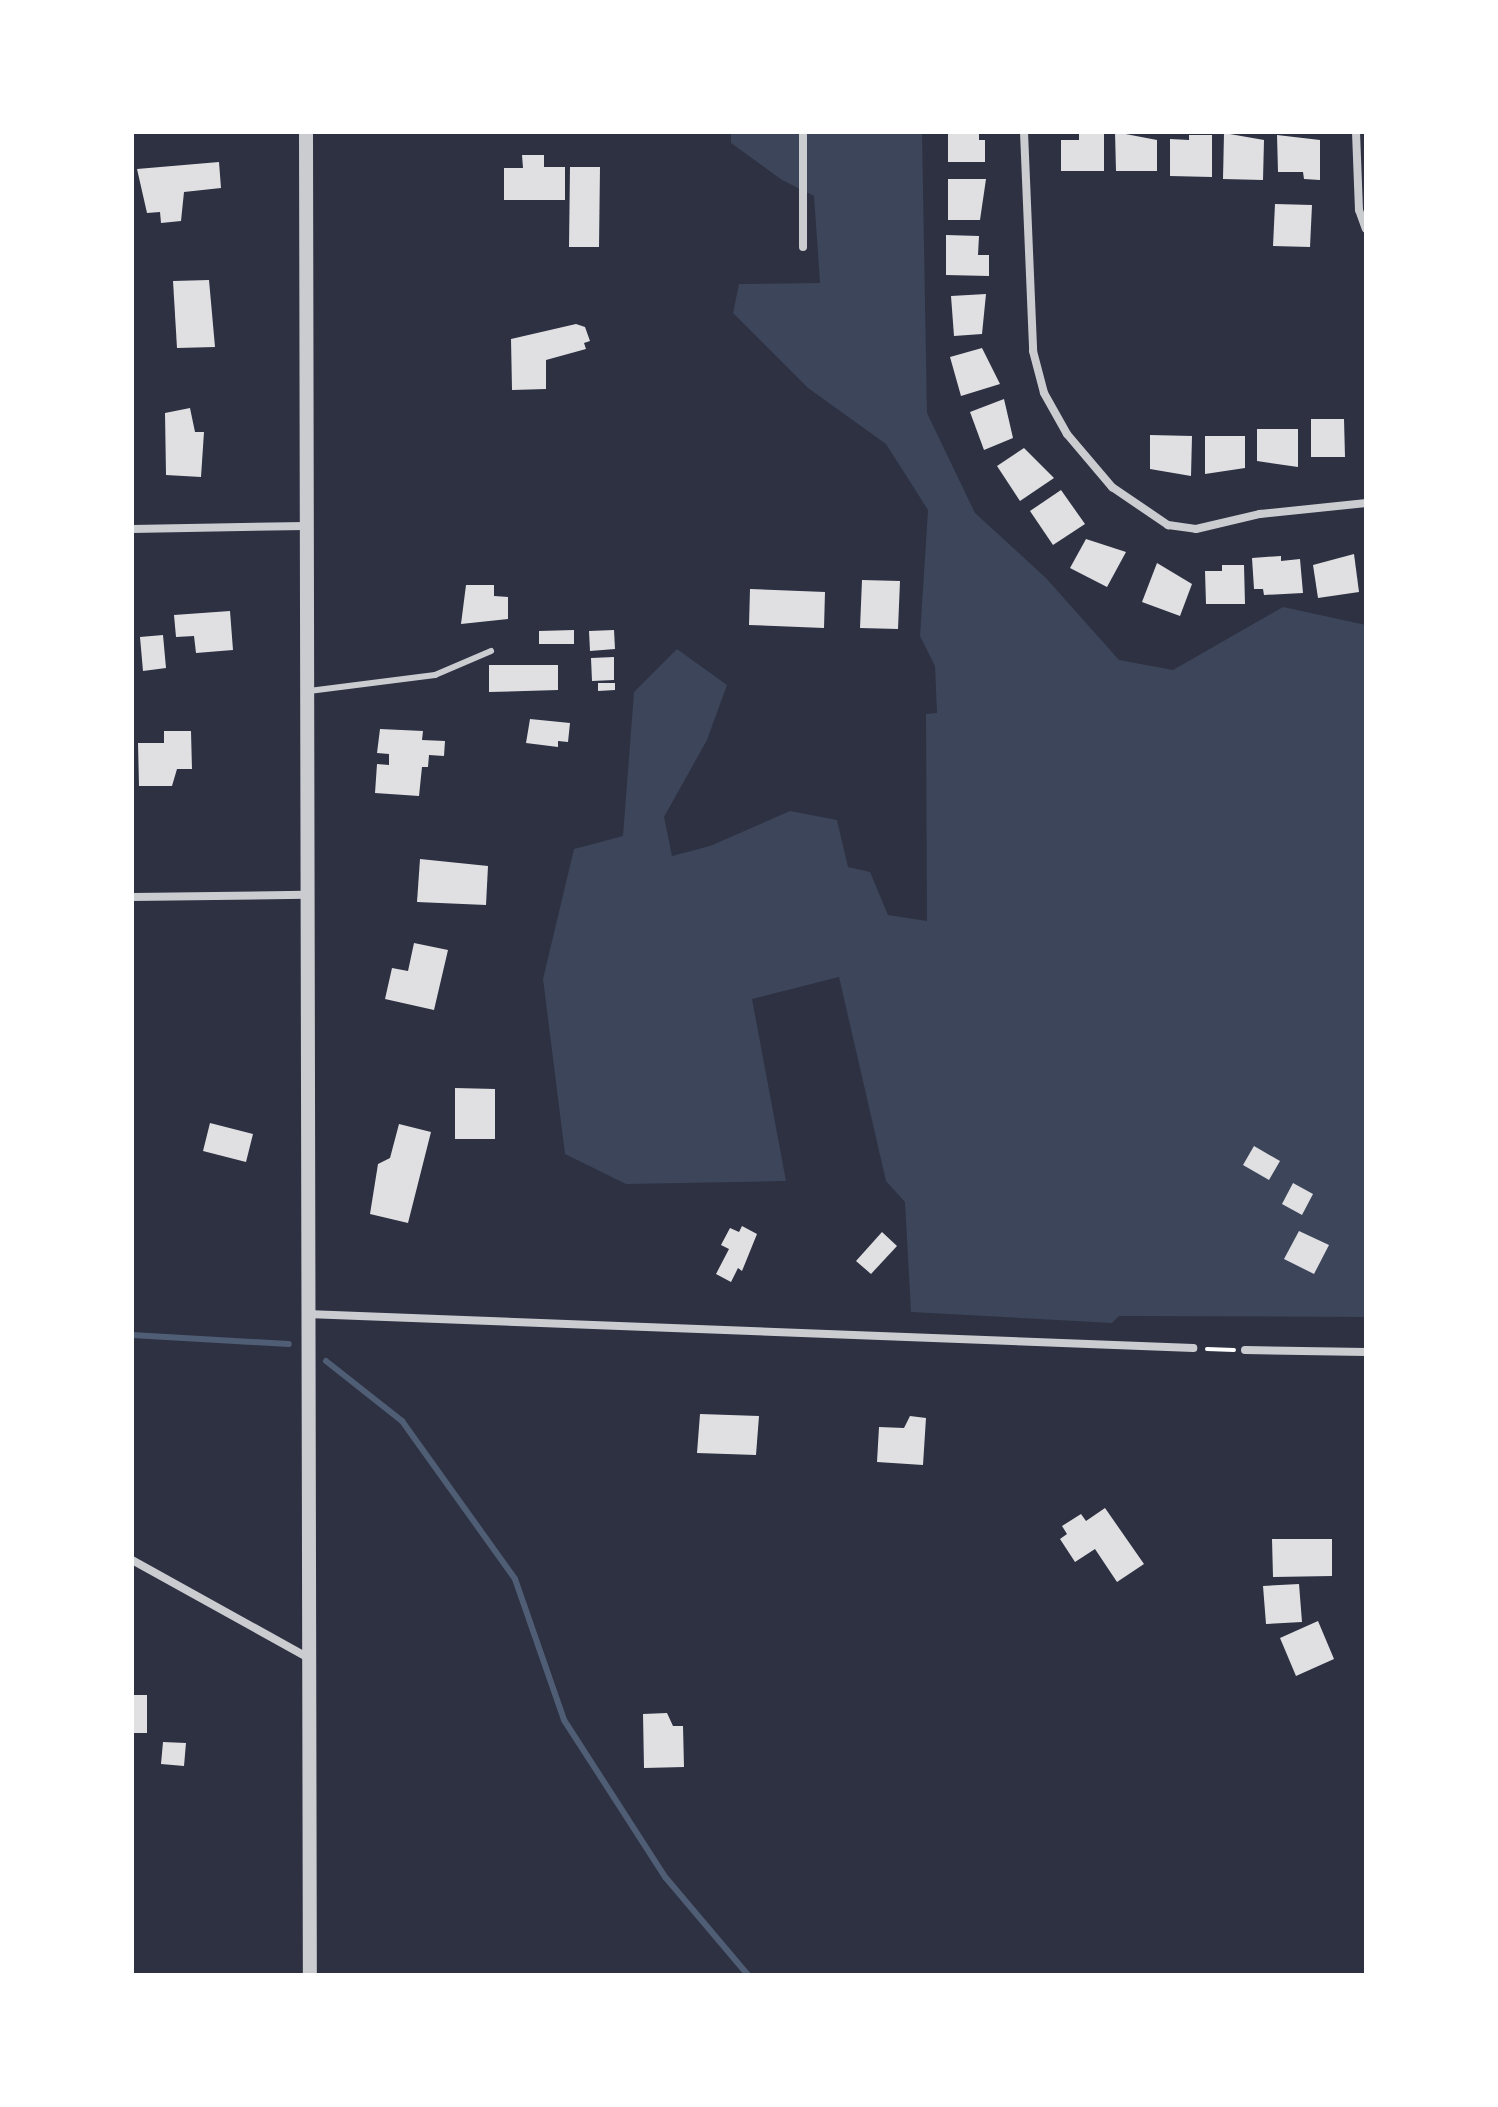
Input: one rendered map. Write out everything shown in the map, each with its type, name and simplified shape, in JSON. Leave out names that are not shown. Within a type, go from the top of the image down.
[{"type":"street","points":[[306,132],[310,1975]]},
{"type":"street","points":[[803,132],[803,247]]},
{"type":"street","points":[[1024,132],[1028,306],[1044,393],[1067,434],[1137,508],[1168,525],[1196,529],[1260,514],[1366,503]]},
{"type":"street","points":[[1356,132],[1359,210],[1366,229]]},
{"type":"street","points":[[132,529],[305,526]]},
{"type":"street","points":[[132,897],[306,895]]},
{"type":"street","points":[[307,1314],[1193,1348]]},
{"type":"street","points":[[1245,1350],[1366,1352]]},
{"type":"street","points":[[132,1560],[309,1658]]},
{"type":"lane","points":[[306,692],[435,675],[491,651]]},
{"type":"path","points":[[1193,1348],[1245,1350]]},
{"type":"shaded area","points":[[731,132],[922,132],[927,413],[975,513],[1046,578],[1119,660],[1173,670],[1283,607],[1366,625],[1366,1317],[1119,1316],[1112,1323],[911,1312],[905,1202],[886,1181],[839,977],[752,999],[786,1181],[626,1184],[565,1154],[543,979],[574,849],[623,836],[634,692],[677,649],[727,685],[707,740],[664,817],[672,856],[710,846],[790,811],[837,820],[848,867],[870,872],[888,915],[927,921],[926,714],[937,713],[935,666],[920,636],[928,510],[886,444],[808,388],[733,313],[739,284],[820,283],[814,196],[782,180],[731,143]]},
{"type":"building","points":[[948,132],[979,132],[979,140],[985,140],[985,162],[948,162]]},
{"type":"building","points":[[1115,132],[1157,140],[1157,171],[1116,171]]},
{"type":"building","points":[[1079,133],[1104,133],[1104,171],[1061,171],[1061,140],[1079,140]]},
{"type":"building","points":[[1224,133],[1264,140],[1263,180],[1223,179]]},
{"type":"building","points":[[1189,135],[1212,135],[1212,177],[1170,176],[1170,139],[1189,140]]},
{"type":"building","points":[[1277,135],[1320,140],[1320,180],[1304,179],[1303,172],[1278,172]]},
{"type":"building","points":[[522,155],[544,155],[544,167],[565,167],[565,200],[504,200],[504,168],[523,168]]},
{"type":"building","points":[[219,162],[221,188],[184,192],[181,221],[161,223],[160,212],[147,213],[137,169]]},
{"type":"building","points":[[570,167],[600,167],[599,247],[569,247]]},
{"type":"building","points":[[948,179],[986,179],[980,220],[948,220]]},
{"type":"building","points":[[1275,204],[1312,205],[1310,247],[1273,246]]},
{"type":"building","points":[[946,235],[979,236],[978,255],[989,255],[989,276],[946,275]]},
{"type":"building","points":[[209,280],[215,347],[177,348],[173,281]]},
{"type":"building","points":[[986,294],[982,334],[954,336],[951,296]]},
{"type":"building","points":[[576,324],[585,327],[590,341],[584,343],[586,349],[546,360],[546,389],[512,390],[511,339]]},
{"type":"building","points":[[982,348],[1000,384],[961,396],[950,357]]},
{"type":"building","points":[[1004,399],[1013,438],[984,450],[970,412]]},
{"type":"building","points":[[190,408],[195,432],[204,432],[201,477],[166,475],[165,413]]},
{"type":"building","points":[[1311,419],[1344,419],[1345,457],[1311,457]]},
{"type":"building","points":[[1257,429],[1298,429],[1298,467],[1257,461]]},
{"type":"building","points":[[1150,435],[1192,436],[1191,476],[1150,469]]},
{"type":"building","points":[[1205,436],[1245,436],[1245,468],[1205,474]]},
{"type":"building","points":[[1024,448],[1054,478],[1020,501],[997,466]]},
{"type":"building","points":[[1061,490],[1085,524],[1053,545],[1030,511]]},
{"type":"building","points":[[1086,539],[1126,552],[1107,587],[1070,568]]},
{"type":"building","points":[[1354,554],[1359,592],[1318,598],[1313,565]]},
{"type":"building","points":[[1281,556],[1281,561],[1300,559],[1303,593],[1264,595],[1263,589],[1254,589],[1252,558]]},
{"type":"building","points":[[1157,563],[1192,584],[1180,616],[1142,602]]},
{"type":"building","points":[[1222,565],[1244,565],[1245,604],[1206,604],[1205,571],[1222,571]]},
{"type":"building","points":[[862,580],[900,581],[898,629],[860,628]]},
{"type":"building","points":[[466,585],[494,585],[494,596],[508,597],[508,619],[461,624]]},
{"type":"building","points":[[750,589],[825,592],[824,628],[749,625]]},
{"type":"building","points":[[230,611],[233,650],[196,653],[194,636],[176,637],[174,615]]},
{"type":"building","points":[[574,630],[574,644],[539,644],[539,631]]},
{"type":"building","points":[[614,630],[615,649],[590,651],[589,631]]},
{"type":"building","points":[[163,635],[166,668],[143,671],[140,637]]},
{"type":"building","points":[[614,657],[614,680],[592,681],[591,658]]},
{"type":"building","points":[[489,665],[558,665],[558,690],[489,692]]},
{"type":"building","points":[[598,683],[615,683],[615,690],[598,691]]},
{"type":"building","points":[[530,719],[570,723],[568,742],[558,741],[558,747],[526,743]]},
{"type":"building","points":[[380,729],[423,731],[422,740],[445,741],[444,756],[429,755],[428,767],[422,767],[419,796],[375,793],[377,764],[389,765],[389,754],[377,753]]},
{"type":"building","points":[[164,731],[191,731],[192,769],[177,769],[172,786],[139,786],[138,743],[164,743]]},
{"type":"building","points":[[420,859],[488,866],[486,905],[417,902]]},
{"type":"building","points":[[414,943],[448,950],[434,1010],[385,999],[392,968],[408,971]]},
{"type":"building","points":[[455,1088],[495,1089],[495,1139],[455,1139]]},
{"type":"building","points":[[210,1123],[253,1134],[246,1162],[203,1151]]},
{"type":"building","points":[[399,1124],[431,1132],[408,1223],[370,1214],[378,1164],[390,1158]]},
{"type":"building","points":[[1254,1146],[1280,1161],[1269,1180],[1243,1165]]},
{"type":"building","points":[[1293,1183],[1313,1194],[1302,1215],[1282,1204]]},
{"type":"building","points":[[742,1226],[757,1234],[742,1271],[738,1268],[731,1282],[716,1274],[729,1249],[721,1245],[730,1228],[739,1232]]},
{"type":"building","points":[[1299,1231],[1329,1245],[1314,1274],[1284,1259]]},
{"type":"building","points":[[882,1232],[897,1246],[871,1274],[856,1261]]},
{"type":"building","points":[[700,1414],[759,1416],[756,1455],[697,1453]]},
{"type":"building","points":[[910,1416],[926,1418],[923,1465],[877,1462],[879,1427],[904,1428]]},
{"type":"building","points":[[1105,1508],[1144,1564],[1117,1582],[1095,1549],[1075,1562],[1060,1539],[1067,1534],[1062,1526],[1081,1514],[1086,1521]]},
{"type":"building","points":[[1272,1539],[1332,1539],[1332,1576],[1273,1577]]},
{"type":"building","points":[[1299,1584],[1302,1622],[1266,1624],[1263,1586]]},
{"type":"building","points":[[1318,1621],[1334,1659],[1296,1676],[1280,1638]]},
{"type":"building","points":[[132,1695],[147,1695],[147,1733],[132,1733]]},
{"type":"building","points":[[667,1713],[673,1726],[683,1726],[684,1767],[644,1768],[643,1714]]},
{"type":"building","points":[[163,1742],[186,1743],[184,1766],[161,1764]]},
{"type":"waterway","points":[[132,1335],[289,1344]]},
{"type":"waterway","points":[[326,1361],[402,1421],[515,1579],[564,1720],[666,1878],[748,1975]]}]
